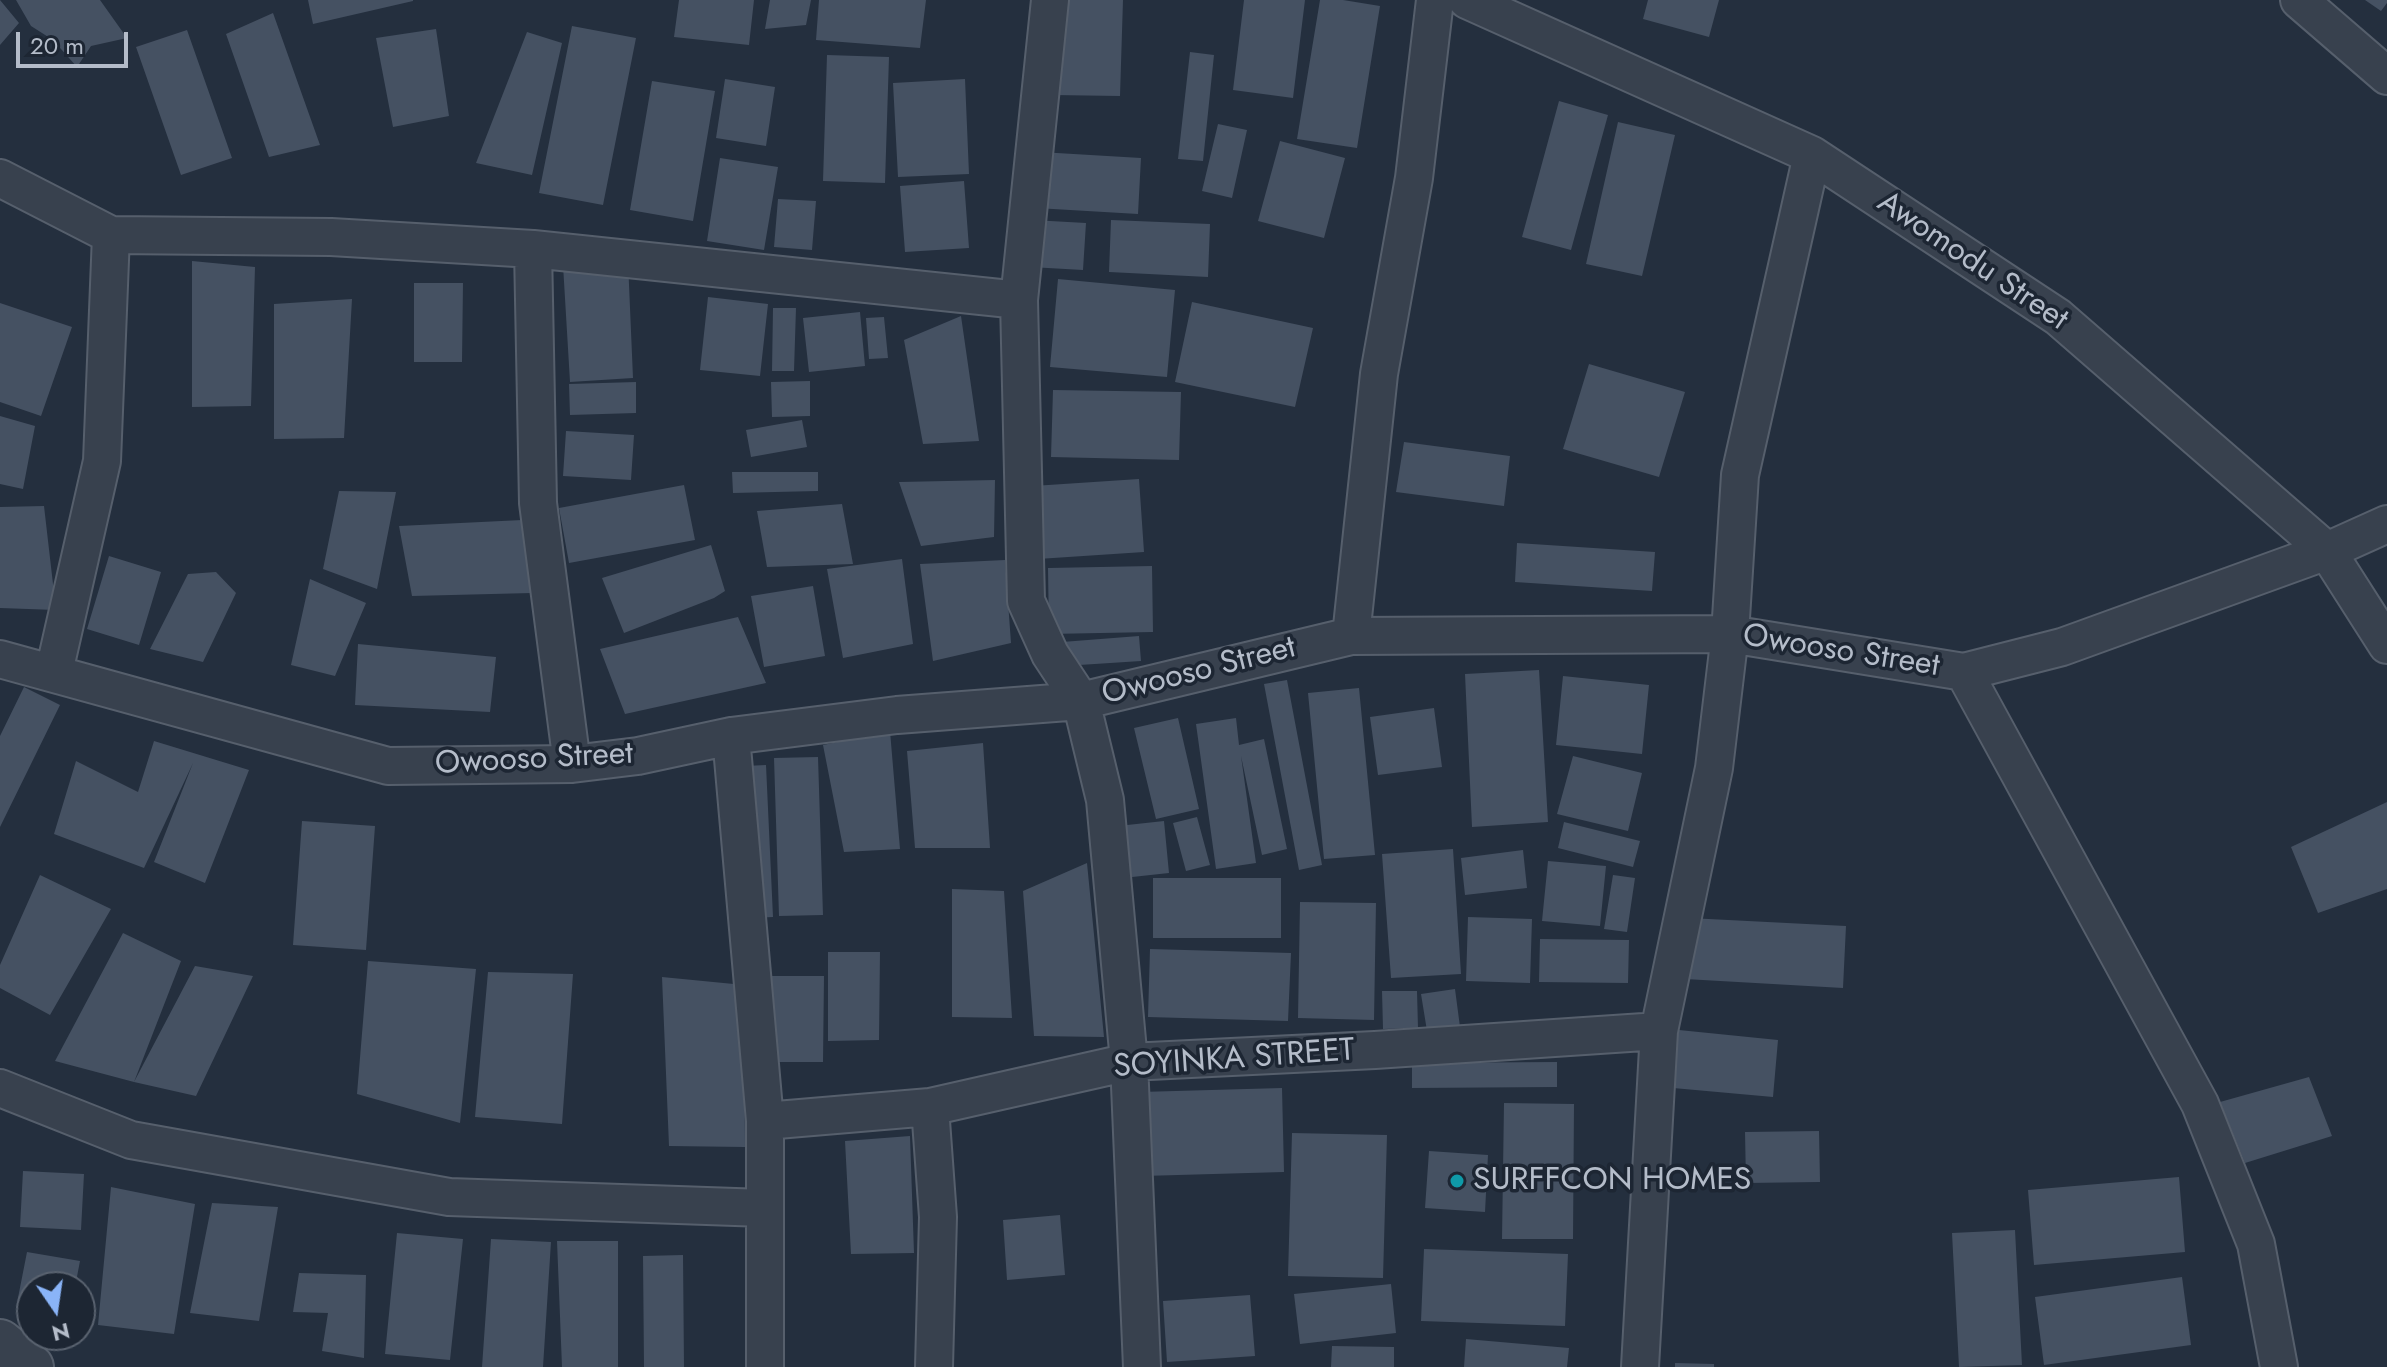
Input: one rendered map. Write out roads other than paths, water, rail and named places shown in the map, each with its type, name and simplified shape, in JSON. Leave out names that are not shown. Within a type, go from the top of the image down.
[{"type":"street","points":[[1050,0],[1019,300],[1026,601],[1050,654],[1081,701],[1105,800],[1129,1062],[1142,1367]]},
{"type":"street","points":[[1351,636],[1379,374],[1414,178],[1435,0]]},
{"type":"street","name":"Awomodu Street","points":[[1467,0],[1812,155],[2058,317],[2327,551],[2387,645]]},
{"type":"street","points":[[2299,0],[2387,76]]},
{"type":"street","points":[[1640,1367],[1659,1031],[1714,768],[1730,634],[1740,475],[1812,155]]},
{"type":"street","points":[[0,178],[111,235],[331,237],[533,249],[1019,300]]},
{"type":"street","points":[[54,672],[102,461],[111,235]]},
{"type":"street","points":[[533,249],[538,503],[572,764]]},
{"type":"street","name":"Owooso Street","points":[[0,659],[388,766],[572,764],[638,756],[731,736],[897,715],[1081,701],[1351,636],[1730,634],[1964,672],[2062,647],[2327,551],[2387,524]]},
{"type":"street","points":[[1964,672],[2200,1104],[2256,1244],[2279,1367]]},
{"type":"street","points":[[731,736],[765,1121],[765,1367]]},
{"type":"street","name":"SOYINKA STREET","points":[[765,1121],[930,1107],[1129,1062],[1659,1031]]},
{"type":"street","points":[[0,1088],[131,1140],[449,1197],[764,1208]]},
{"type":"street","points":[[930,1107],[938,1217],[934,1367]]},
{"type":"street","points":[[0,1342],[31,1367]]},
{"type":"place","name":"SURFFCON HOMES","points":[[1457,1181]]}]
